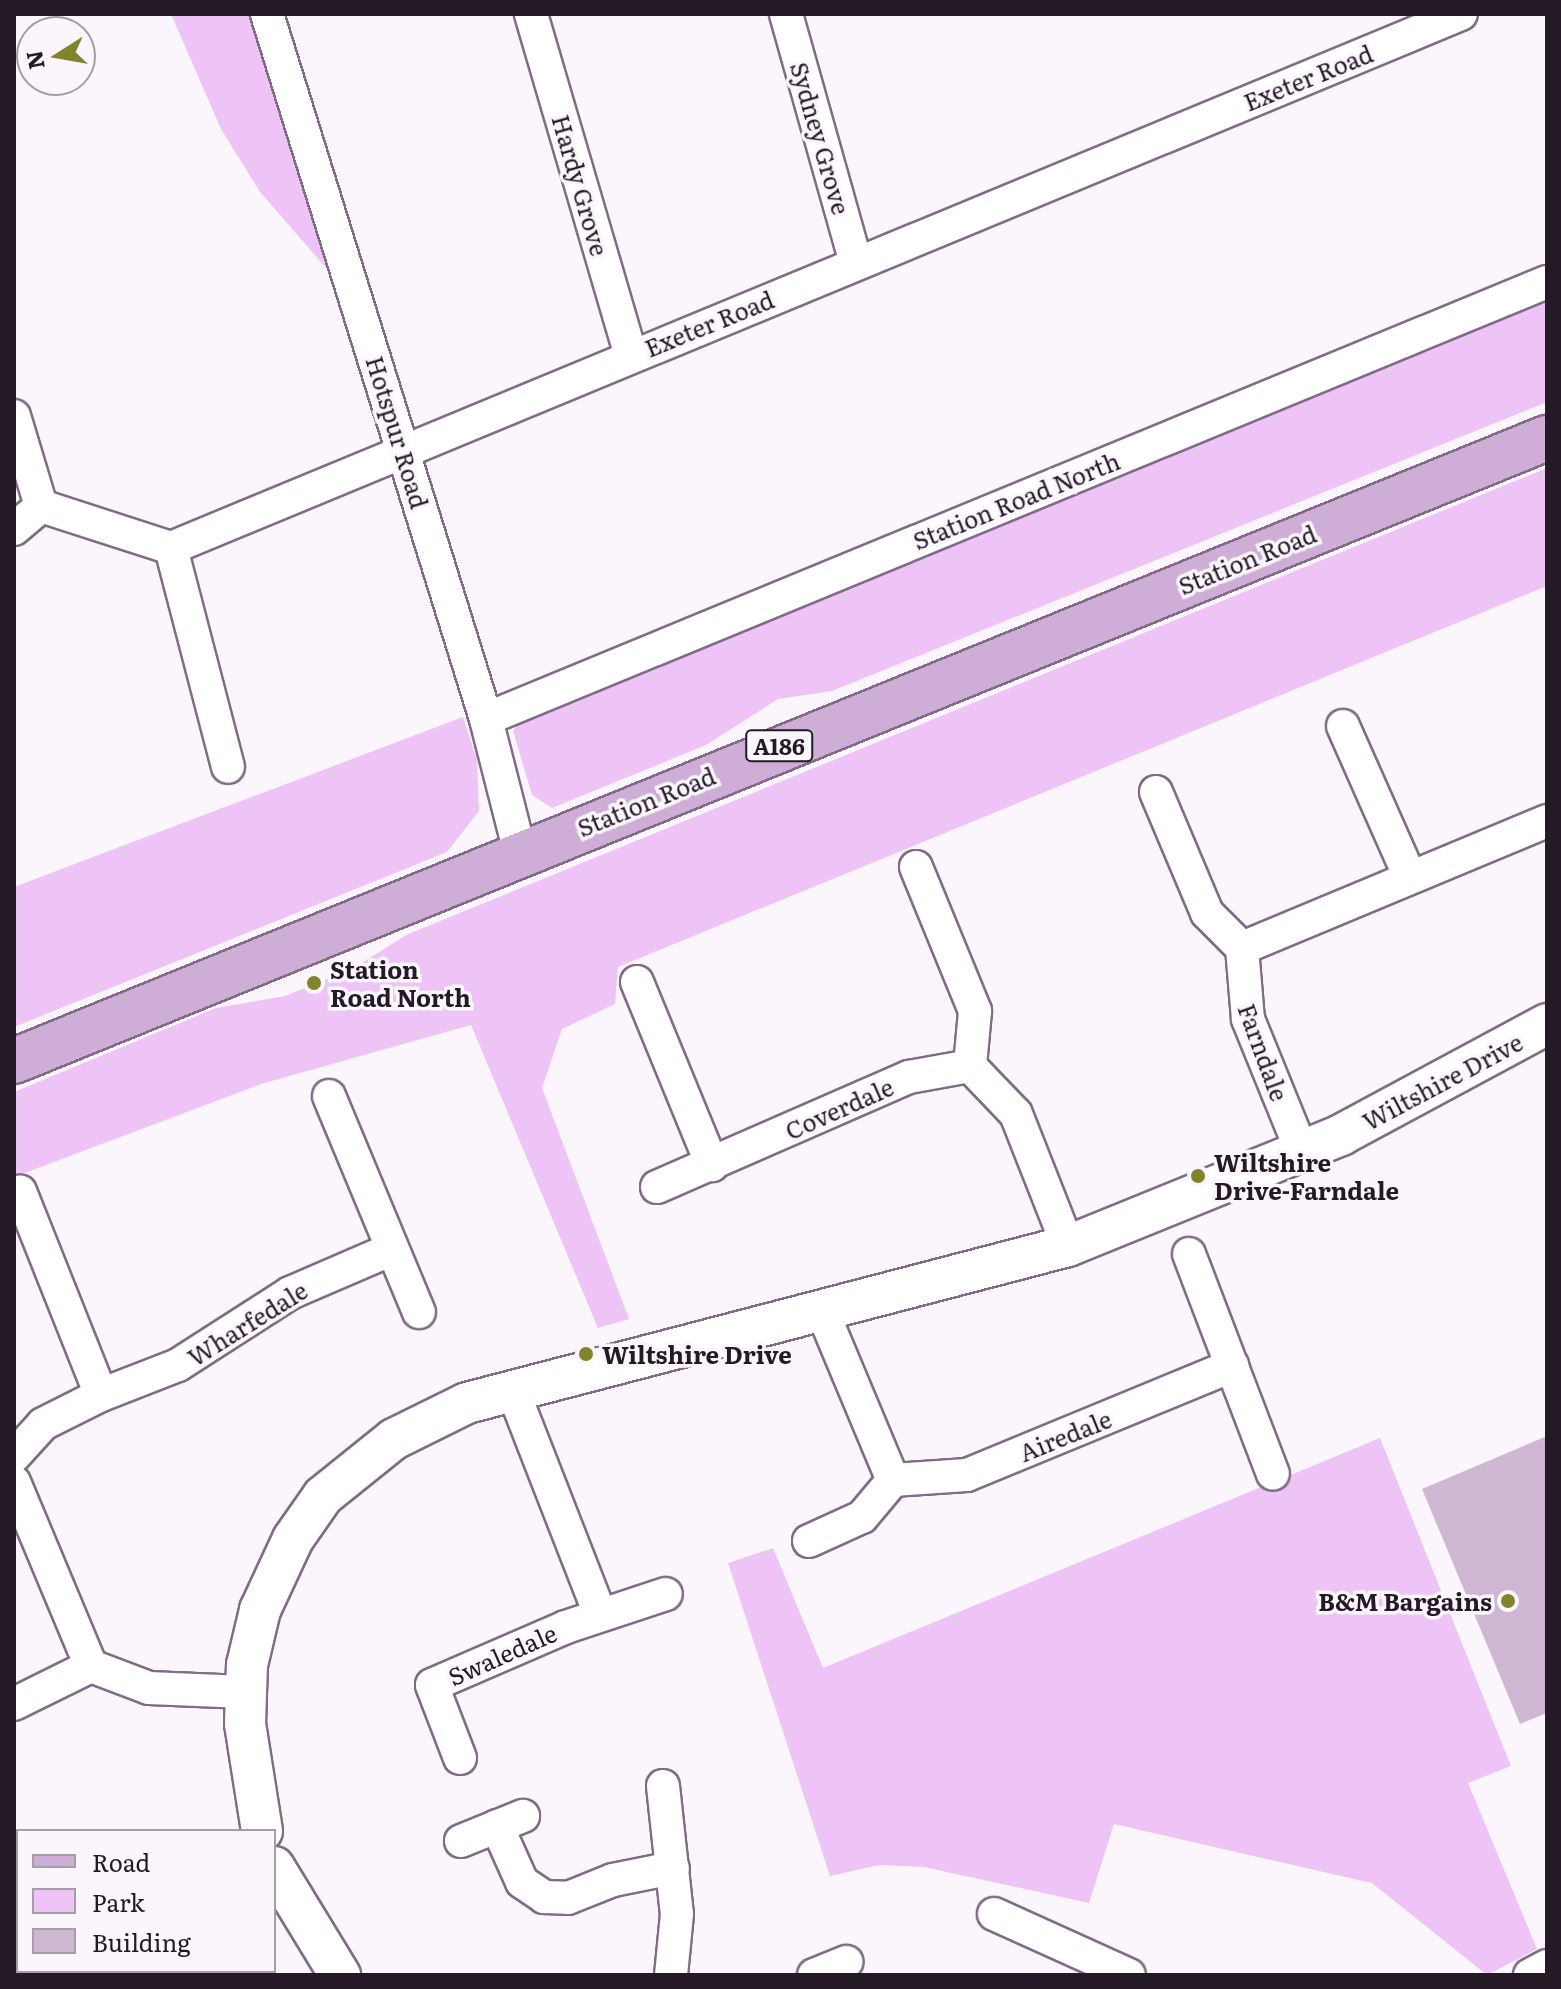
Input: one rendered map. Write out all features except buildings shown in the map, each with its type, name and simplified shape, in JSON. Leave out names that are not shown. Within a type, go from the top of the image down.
[{"type":"main road","name":"Station Road","points":[[14,1061],[520,852],[1547,438]]},
{"type":"street","name":"Hotspur Road","points":[[267,14],[486,719],[520,852]]},
{"type":"street","name":"Hardy Grove","points":[[531,14],[631,355]]},
{"type":"street","name":"Sydney Grove","points":[[786,14],[856,263]]},
{"type":"street","name":"Exeter Road","points":[[171,548],[1461,14]]},
{"type":"street","name":"Station Road North","points":[[486,719],[1547,282]]},
{"type":"street","points":[[14,416],[41,506]]},
{"type":"street","points":[[14,529],[41,506]]},
{"type":"street","points":[[41,506],[171,548],[228,767]]},
{"type":"street","points":[[1343,726],[1410,877]]},
{"type":"street","points":[[1156,792],[1207,913],[1242,948],[1547,821]]},
{"type":"street","points":[[916,867],[975,1011],[970,1066],[1016,1114],[1068,1246]]},
{"type":"street","name":"Farndale","points":[[1242,948],[1248,1019],[1302,1152]]},
{"type":"street","points":[[637,982],[712,1165]]},
{"type":"street","name":"Wiltshire Drive","points":[[262,1829],[245,1692],[265,1597],[323,1496],[369,1455],[421,1423],[513,1391],[823,1313],[1068,1246],[1302,1152],[1547,1024]]},
{"type":"street","name":"Coverdale","points":[[657,1187],[909,1077],[970,1066]]},
{"type":"street","points":[[329,1096],[419,1312]]},
{"type":"street","points":[[20,1191],[101,1395]]},
{"type":"street","name":"Wharfedale","points":[[14,1456],[43,1424],[101,1395],[178,1365],[290,1293],[392,1249]]},
{"type":"street","points":[[1189,1254],[1273,1474]]},
{"type":"street","points":[[809,1541],[872,1510],[893,1480],[823,1313]]},
{"type":"street","name":"Airedale","points":[[893,1480],[967,1475],[1232,1366]]},
{"type":"street","points":[[513,1391],[600,1614]]},
{"type":"street","points":[[14,1482],[91,1666],[149,1688],[245,1692]]},
{"type":"street","name":"Swaledale","points":[[460,1758],[432,1685],[600,1614],[666,1594]]},
{"type":"street","points":[[14,1704],[91,1666]]},
{"type":"street","points":[[663,1786],[677,1914],[671,1975]]},
{"type":"street","points":[[461,1841],[510,1821],[522,1882],[544,1897],[568,1898],[673,1868]]},
{"type":"street","points":[[276,1870],[340,1975]]},
{"type":"street","points":[[994,1914],[1129,1975]]},
{"type":"street","points":[[814,1975],[847,1962]]},
{"type":"street","points":[[1530,1975],[1547,1966]]},
{"type":"green space","points":[[171,14],[257,14],[335,278],[260,192],[221,129]]},
{"type":"green space","points":[[1547,296],[1547,402],[832,691],[778,699],[706,745],[552,808],[532,795],[513,731],[524,715]]},
{"type":"green space","points":[[1547,468],[1547,586],[618,967],[615,1004],[562,1029],[542,1088],[629,1319],[598,1328],[471,1025],[261,1084],[14,1177],[14,1092],[216,1008],[285,996],[354,968],[406,935]]},
{"type":"green space","points":[[463,717],[477,760],[479,811],[447,852],[14,1027],[14,887]]},
{"type":"green space","points":[[1380,1438],[1511,1766],[1468,1783],[1537,1949],[1487,1975],[1372,1883],[1114,1824],[1089,1903],[924,1867],[879,1865],[830,1876],[728,1563],[773,1548],[823,1668]]},
{"type":"place","name":"Station Road North","points":[[314,983]]},
{"type":"place","name":"Wiltshire Drive-Farndale","points":[[1198,1176]]},
{"type":"place","name":"Wiltshire Drive","points":[[586,1354]]},
{"type":"place","name":"B&M Bargains","points":[[1508,1601]]}]
